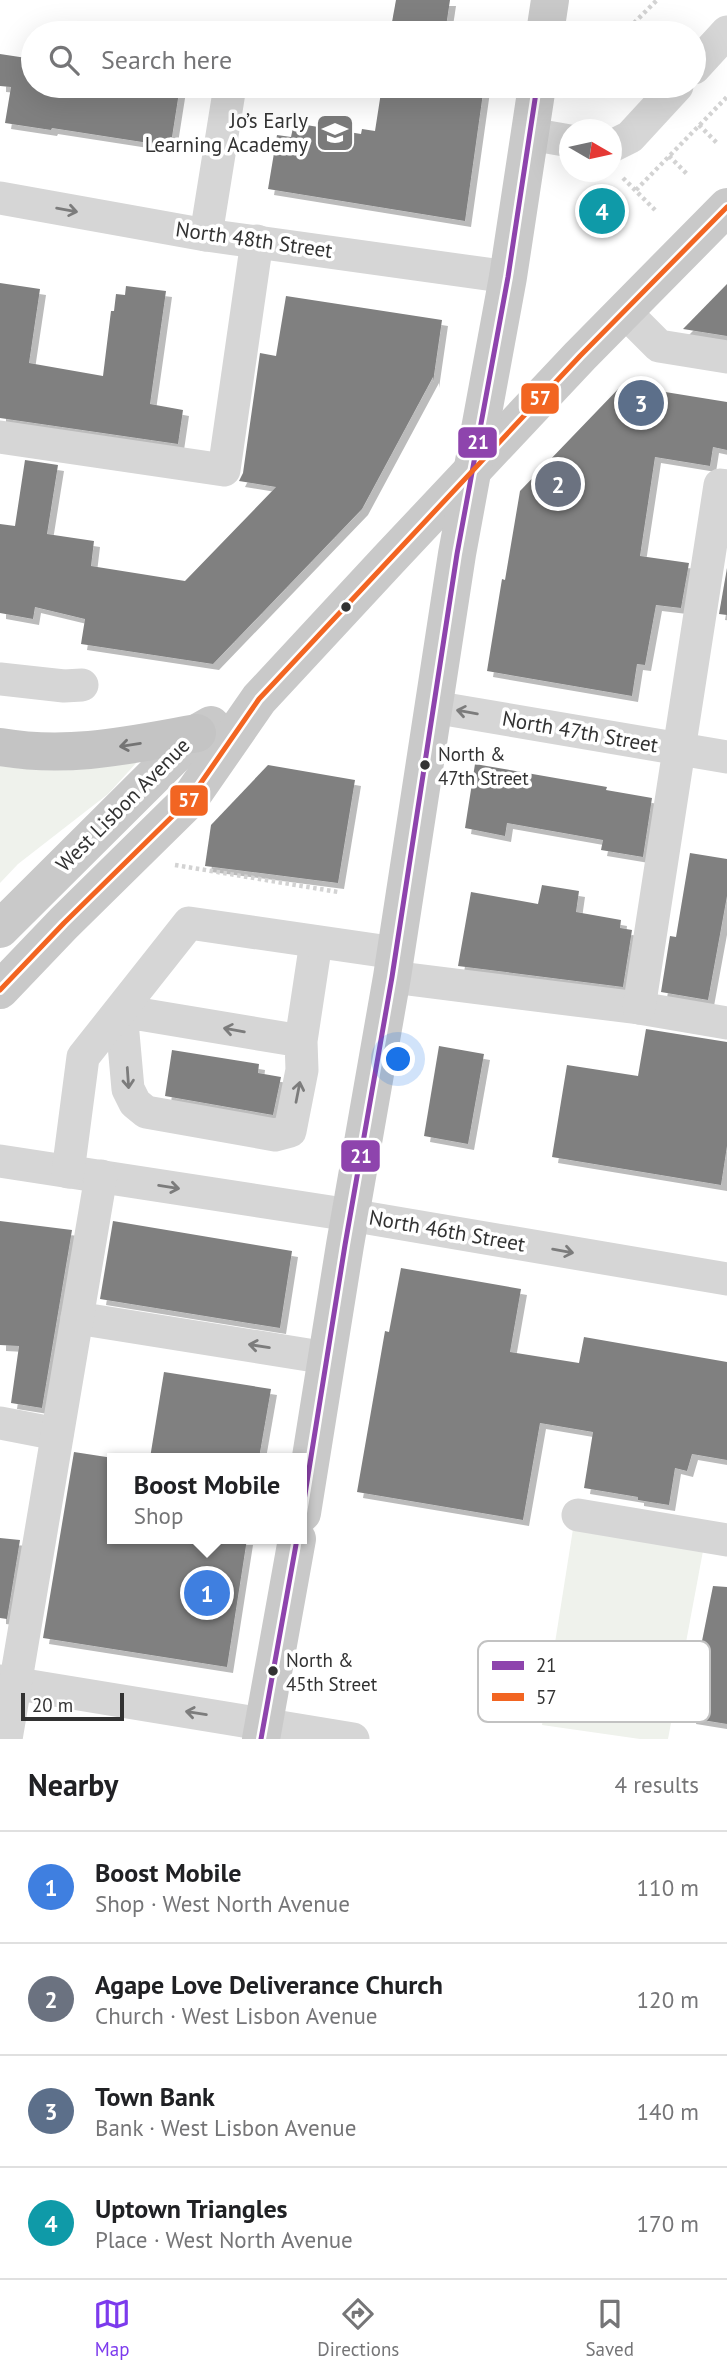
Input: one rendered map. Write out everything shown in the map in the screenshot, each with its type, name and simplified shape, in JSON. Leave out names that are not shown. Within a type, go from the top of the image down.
[{"type":"highway","points":[[0,747],[85,752],[197,733]]},
{"type":"main road","points":[[547,21],[550,0]]},
{"type":"main road","points":[[307,1482],[394,965],[470,471],[508,276],[535,98]]},
{"type":"main road","name":"West Lisbon Avenue","points":[[0,990],[189,800],[260,699],[470,471],[727,207]]},
{"type":"main road","name":"West Lisbon Avenue","points":[[0,929],[197,733],[260,699]]},
{"type":"main road","points":[[262,1731],[296,1544]]},
{"type":"street","points":[[706,55],[727,32]]},
{"type":"street","points":[[0,437],[224,470],[233,238],[230,98]]},
{"type":"street","points":[[622,149],[666,98]]},
{"type":"street","points":[[530,134],[559,139]]},
{"type":"street","name":"North 48th Street","points":[[0,198],[233,238],[508,276]]},
{"type":"street","points":[[624,311],[659,346],[727,357]]},
{"type":"street","points":[[639,1009],[720,485],[727,486]]},
{"type":"street","points":[[0,680],[82,685]]},
{"type":"street","name":"North 47th Street","points":[[433,706],[727,757]]},
{"type":"street","points":[[68,1172],[83,1057],[189,923],[316,942],[394,965],[727,1023]]},
{"type":"street","points":[[121,1011],[128,1089],[135,1102],[146,1112],[275,1135],[290,1131],[302,1070],[301,1041],[316,942]]},
{"type":"street","points":[[121,1011],[301,1041]]},
{"type":"street","name":"North 46th Street","points":[[0,1161],[350,1215],[727,1279]]},
{"type":"street","points":[[6,1739],[7,1682],[57,1434],[101,1176]]},
{"type":"street","points":[[77,1318],[327,1358]]},
{"type":"street","points":[[0,1423],[57,1434]]},
{"type":"street","points":[[578,1515],[727,1540]]},
{"type":"street","points":[[7,1682],[262,1731],[353,1739]]},
{"type":"path","points":[[636,21],[657,0]]},
{"type":"path","points":[[636,191],[727,97]]},
{"type":"path","points":[[699,125],[718,144]]},
{"type":"path","points":[[669,156],[688,175]]},
{"type":"path","points":[[622,170],[654,210]]},
{"type":"path","points":[[174,865],[338,892]]},
{"type":"shaded area","points":[[138,761],[108,794],[18,864],[0,883],[0,766],[69,770]]},
{"type":"shaded area","points":[[573,1529],[703,1551],[686,1641],[555,1641]]},
{"type":"shaded area","points":[[542,1722],[671,1722],[668,1739],[640,1739],[542,1725]]},
{"type":"building","points":[[396,0],[450,0],[447,21],[392,21]]},
{"type":"building","points":[[0,54],[21,57],[21,98],[178,98],[172,137],[168,146],[5,123],[11,87],[0,86]]},
{"type":"building","points":[[380,98],[482,98],[465,221],[268,189],[277,135],[291,137],[294,123],[361,134],[362,129],[375,131]]},
{"type":"building","points":[[0,283],[40,289],[29,363],[103,376],[111,311],[114,311],[116,294],[125,295],[126,286],[166,291],[150,404],[183,410],[178,444],[0,418]]},
{"type":"building","points":[[727,284],[727,336],[683,329]]},
{"type":"building","points":[[286,296],[442,320],[433,382],[433,377],[362,509],[213,664],[81,644],[85,619],[35,607],[33,619],[0,613],[0,524],[15,526],[25,460],[58,465],[47,534],[94,541],[91,566],[185,581],[276,487],[239,481],[243,473],[260,353],[276,356]]},
{"type":"building","points":[[622,385],[727,402],[727,450],[713,447],[710,466],[655,457],[640,556],[689,563],[681,608],[656,605],[645,665],[637,664],[632,696],[487,671],[520,491]]},
{"type":"building","points":[[727,568],[727,615],[719,614]]},
{"type":"building","points":[[475,764],[607,787],[606,790],[652,798],[643,857],[601,850],[603,840],[507,823],[505,836],[465,828]]},
{"type":"building","points":[[268,765],[355,780],[338,883],[205,866],[211,825]]},
{"type":"building","points":[[690,853],[727,859],[727,896],[708,1000],[661,992],[670,936],[676,937]]},
{"type":"building","points":[[542,885],[579,891],[576,912],[621,920],[620,928],[632,930],[623,987],[458,966],[471,892],[538,904]]},
{"type":"building","points":[[646,1029],[727,1042],[727,1146],[721,1185],[552,1157],[567,1065],[638,1076]]},
{"type":"building","points":[[439,1046],[484,1054],[468,1144],[424,1136]]},
{"type":"building","points":[[172,1050],[259,1064],[258,1073],[281,1077],[273,1115],[165,1096]]},
{"type":"building","points":[[0,1221],[72,1230],[42,1408],[11,1403],[19,1346],[0,1345]]},
{"type":"building","points":[[113,1221],[292,1251],[280,1328],[100,1299]]},
{"type":"building","points":[[401,1268],[521,1289],[510,1352],[579,1363],[584,1337],[727,1362],[727,1460],[692,1454],[687,1471],[675,1468],[669,1505],[638,1500],[638,1497],[584,1488],[593,1432],[540,1423],[523,1520],[357,1492],[385,1331],[389,1332]]},
{"type":"building","points":[[164,1372],[271,1389],[260,1453],[151,1453]]},
{"type":"building","points":[[74,1452],[107,1457],[107,1544],[246,1544],[227,1667],[43,1638]]},
{"type":"building","points":[[0,1538],[20,1540],[7,1619],[0,1618]]},
{"type":"building","points":[[713,1586],[727,1587],[727,1724],[710,1721],[710,1641],[702,1641]]},
{"type":"transit line","name":"21","points":[[307,1482],[392,977],[457,554],[508,277],[535,98]]},
{"type":"transit line","name":"57","points":[[0,990],[189,800],[259,699],[580,356],[727,207]]},
{"type":"transit line","name":"21","points":[[261,1739],[296,1544]]},
{"type":"place","name":"Jo’s Early Learning Academy","points":[[335,133]]},
{"type":"place","name":"Uptown Triangles","points":[[602,211]]},
{"type":"place","name":"Town Bank","points":[[641,403]]},
{"type":"place","name":"Agape Love Deliverance Church","points":[[558,484]]},
{"type":"place","name":"North & 47th Street","points":[[425,765]]},
{"type":"place","name":"Boost Mobile","points":[[207,1593]]},
{"type":"place","name":"North & 45th Street","points":[[273,1671]]}]
